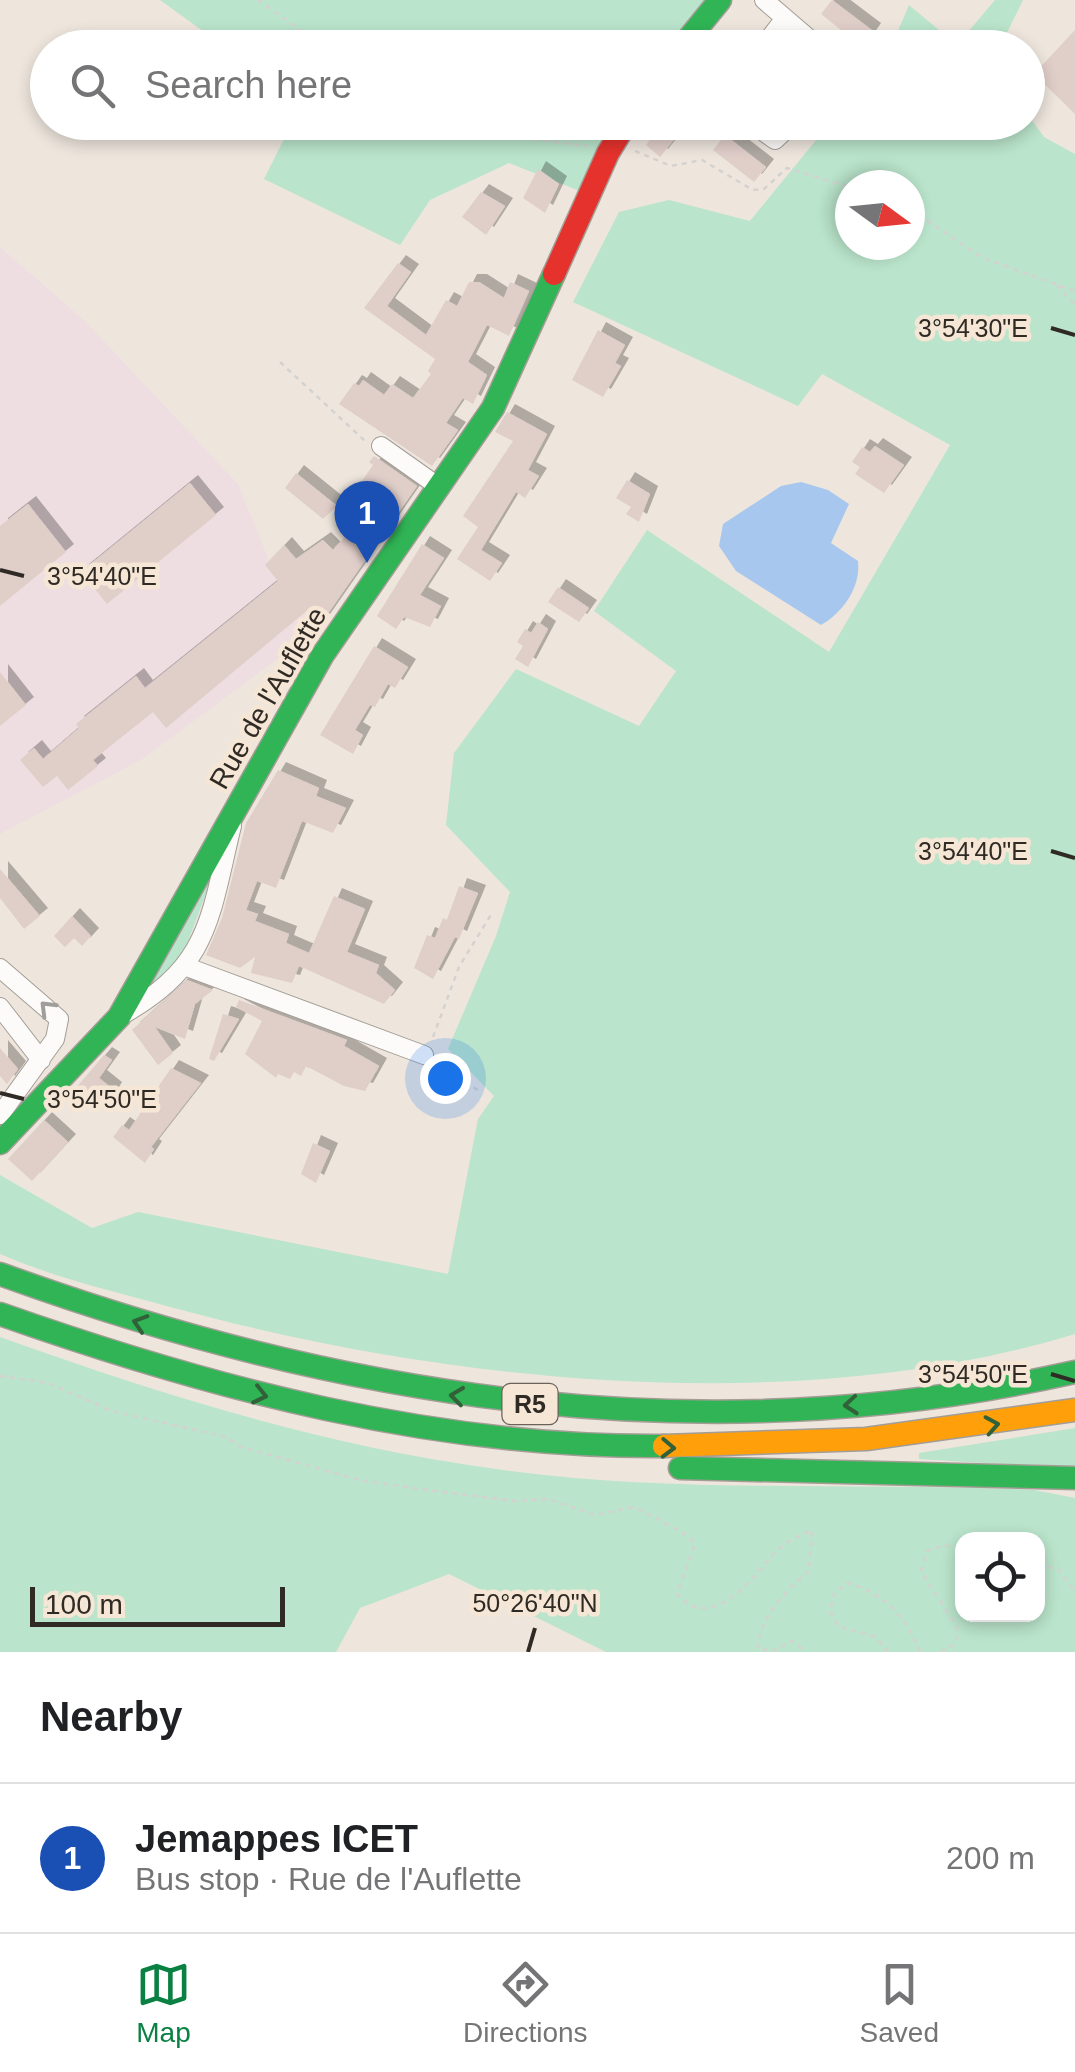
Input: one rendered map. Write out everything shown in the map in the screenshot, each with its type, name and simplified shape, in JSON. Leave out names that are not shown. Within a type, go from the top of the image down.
[{"type":"main road","points":[[696,30],[720,0]]},
{"type":"main road","name":"Rue de l'Auflette","points":[[0,1143],[119,1017],[322,656],[493,408],[617,140]]},
{"type":"main road","name":"R5","points":[[0,1274],[252,1357],[416,1391],[518,1403],[646,1411],[793,1410],[982,1388],[1075,1372]]},
{"type":"main road","name":"R5","points":[[0,1314],[157,1367],[328,1410],[502,1438],[700,1449],[892,1438],[1075,1410]]},
{"type":"main road","points":[[982,1388],[1021,1366],[1075,1352]]},
{"type":"main road","points":[[328,1410],[475,1448],[544,1458],[711,1469],[1075,1478]]},
{"type":"main road","points":[[953,1472],[1075,1488]]},
{"type":"street","points":[[764,0],[799,30]]},
{"type":"street","points":[[776,30],[785,18]]},
{"type":"street","points":[[380,446],[438,487]]},
{"type":"street","points":[[119,1017],[162,993],[187,966],[202,936],[235,814]]},
{"type":"street","points":[[187,966],[424,1054]]},
{"type":"street","points":[[0,968],[59,1019],[58,1032],[41,1060],[0,1115]]},
{"type":"street","points":[[0,1007],[41,1060]]},
{"type":"path","points":[[258,0],[300,30]]},
{"type":"path","points":[[544,140],[580,144],[605,140]]},
{"type":"path","points":[[621,140],[649,160],[671,166],[702,160],[718,165],[753,190],[764,188],[786,168],[835,182]]},
{"type":"path","points":[[925,219],[983,258],[1075,291]]},
{"type":"path","points":[[1056,284],[1075,305]]},
{"type":"path","points":[[280,362],[352,432],[380,446]]},
{"type":"path","points":[[479,1091],[424,1054],[459,968],[492,913]]},
{"type":"path","points":[[0,1376],[48,1383],[112,1411],[226,1437],[241,1447],[360,1480],[514,1502],[548,1499],[594,1516],[634,1507],[684,1533],[695,1544],[677,1594],[687,1605],[697,1607],[718,1606],[762,1574],[770,1558],[812,1530],[809,1572],[786,1590],[758,1636],[758,1649],[773,1650],[792,1641],[806,1652]]},
{"type":"path","points":[[941,1652],[956,1642],[956,1627],[921,1570],[927,1551],[944,1546],[955,1548]]},
{"type":"path","points":[[1045,1566],[1059,1570],[1075,1592]]},
{"type":"path","points":[[888,1652],[876,1637],[839,1626],[830,1612],[834,1594],[848,1583],[865,1588],[894,1606],[920,1652]]},
{"type":"shaded area","points":[[0,247],[85,321],[238,484],[268,558],[321,627],[141,760],[0,834]]},
{"type":"green space","points":[[160,0],[720,0],[696,30],[201,30]]},
{"type":"green space","points":[[995,0],[1023,0],[1008,30],[970,30]]},
{"type":"green space","points":[[909,5],[939,30],[898,30]]},
{"type":"green space","points":[[1045,138],[1075,154],[1075,1334],[968,1360],[856,1376],[741,1383],[624,1381],[507,1372],[392,1356],[281,1334],[86,1284],[0,1254],[0,1175],[92,1228],[138,1212],[448,1274],[478,1119],[494,1096],[448,1049],[496,936],[510,892],[446,825],[454,753],[516,669],[639,726],[676,671],[594,611],[647,530],[829,652],[950,445],[822,374],[798,406],[573,302],[619,212],[669,200],[750,221],[816,140]]},
{"type":"green space","points":[[284,140],[618,140],[590,195],[509,163],[430,200],[400,245],[264,179]]},
{"type":"green space","points":[[215,870],[179,965],[140,993]]},
{"type":"green space","points":[[0,1337],[245,1416],[369,1447],[496,1469],[630,1482],[1034,1490],[1075,1498],[1075,1652],[606,1652],[449,1574],[360,1608],[336,1652],[0,1652]]},
{"type":"green space","points":[[1075,1428],[1075,1469],[919,1459],[919,1453]]},
{"type":"water","points":[[801,482],[828,490],[849,504],[831,543],[858,561],[849,599],[821,625],[736,571],[719,546],[723,524],[781,486]]},
{"type":"building","points":[[832,0],[872,30],[841,30],[821,14]]},
{"type":"building","points":[[1075,30],[1075,114],[1045,85],[1045,62]]},
{"type":"building","points":[[650,140],[674,140],[660,157],[646,145]]},
{"type":"building","points":[[721,140],[731,140],[766,167],[754,182],[713,150]]},
{"type":"building","points":[[538,169],[559,184],[545,213],[523,198]]},
{"type":"building","points":[[481,192],[505,206],[486,235],[462,217]]},
{"type":"building","points":[[398,263],[411,272],[387,306],[426,335],[446,300],[457,306],[469,282],[479,282],[504,298],[510,282],[529,291],[509,336],[487,325],[468,362],[487,375],[473,404],[463,398],[446,423],[458,430],[432,466],[339,404],[354,383],[359,386],[363,380],[384,395],[392,384],[413,398],[431,374],[428,371],[435,359],[364,308]]},
{"type":"building","points":[[598,330],[625,345],[615,363],[621,366],[603,397],[572,380]]},
{"type":"building","points":[[507,412],[547,434],[528,470],[539,476],[525,498],[516,492],[481,550],[502,563],[490,581],[457,559],[478,527],[463,516],[513,441],[495,432]]},
{"type":"building","points":[[875,446],[904,465],[884,493],[855,474],[860,467],[852,462],[862,447],[870,452]]},
{"type":"building","points":[[374,456],[417,486],[322,622],[310,608],[166,728],[153,712],[93,760],[98,766],[68,790],[57,776],[43,787],[20,760],[34,748],[43,759],[79,728],[76,724],[136,676],[145,688],[278,581],[265,565],[284,545],[296,559],[323,540],[333,550],[358,522],[342,510],[373,465],[369,462]]},
{"type":"building","points":[[296,473],[337,506],[323,519],[285,488]]},
{"type":"building","points":[[627,480],[650,494],[639,522],[626,514],[631,507],[616,498]]},
{"type":"building","points":[[190,483],[216,515],[107,604],[81,572]]},
{"type":"building","points":[[28,504],[66,552],[0,606],[0,526]]},
{"type":"building","points":[[422,544],[444,558],[420,595],[441,606],[430,627],[404,617],[396,629],[377,616]]},
{"type":"building","points":[[558,587],[589,608],[579,622],[548,602]]},
{"type":"building","points":[[538,622],[548,629],[528,667],[515,659],[523,646],[517,642],[525,629],[531,633]]},
{"type":"building","points":[[374,646],[408,667],[395,688],[388,684],[375,707],[370,705],[355,730],[363,735],[353,754],[320,735]]},
{"type":"building","points":[[0,672],[26,705],[0,726]]},
{"type":"building","points":[[278,770],[319,788],[316,796],[346,808],[333,833],[302,821],[276,888],[257,881],[246,910],[258,914],[255,921],[289,934],[286,943],[309,953],[334,896],[365,909],[347,952],[379,965],[376,973],[395,990],[384,1004],[299,966],[292,983],[251,973],[255,957],[240,968],[206,955],[222,918],[246,823]]},
{"type":"building","points":[[0,869],[40,916],[24,929],[0,898]]},
{"type":"building","points":[[459,886],[478,893],[459,939],[455,937],[433,979],[414,968],[427,935],[435,938],[443,918],[447,920]]},
{"type":"building","points":[[72,916],[91,936],[82,946],[74,938],[65,947],[54,936]]},
{"type":"building","points":[[187,980],[213,990],[195,1004],[185,1039],[155,1027],[173,1053],[158,1065],[132,1030]]},
{"type":"building","points":[[239,1000],[347,1040],[344,1046],[379,1066],[365,1091],[344,1086],[306,1066],[301,1076],[294,1072],[290,1079],[278,1074],[276,1078],[245,1054],[262,1021],[236,1007]]},
{"type":"building","points":[[223,1014],[239,1019],[214,1061],[209,1059]]},
{"type":"building","points":[[0,1048],[18,1069],[7,1084],[0,1076]]},
{"type":"building","points":[[104,1055],[112,1060],[99,1078],[114,1090],[111,1095],[116,1098],[107,1111],[75,1089]]},
{"type":"building","points":[[171,1068],[201,1083],[151,1147],[154,1149],[145,1163],[113,1137],[122,1125],[129,1130]]},
{"type":"building","points":[[44,1120],[68,1142],[32,1181],[8,1159]]},
{"type":"building","points":[[313,1143],[330,1151],[316,1183],[301,1174]]},
{"type":"traffic: fast","points":[[696,30],[720,0]]},
{"type":"traffic: fast","points":[[0,1143],[119,1017],[322,656],[493,408],[554,274]]},
{"type":"traffic: fast","points":[[0,1274],[132,1318],[264,1355],[397,1383],[530,1402],[665,1411],[801,1410],[937,1397],[1075,1372]]},
{"type":"traffic: fast","points":[[0,1314],[161,1367],[326,1409],[494,1437],[664,1446]]},
{"type":"traffic: fast","points":[[680,1468],[1075,1478]]},
{"type":"traffic: slow","points":[[664,1446],[866,1439],[1075,1410]]},
{"type":"traffic: jam","points":[[554,274],[616,140]]},
{"type":"place","name":"Jemappes ICET","points":[[367,563]]}]
